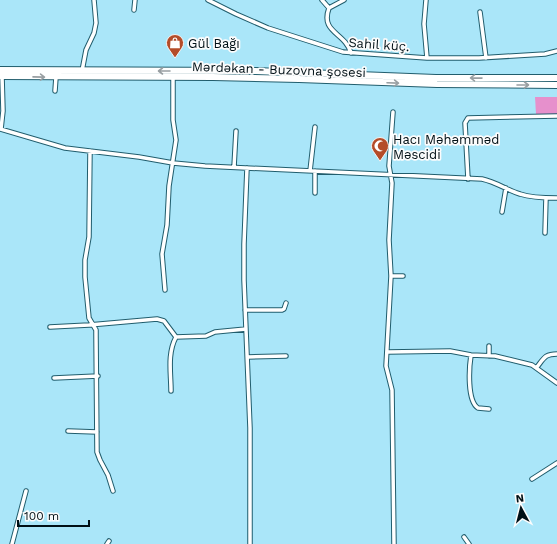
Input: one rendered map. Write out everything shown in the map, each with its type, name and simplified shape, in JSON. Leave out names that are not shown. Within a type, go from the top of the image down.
[{"type":"main road","name":"Mərdəkan - Buzovna şosesi","points":[[0,74],[82,71],[255,71],[436,78],[557,78]]},
{"type":"main road","name":"Mərdəkan - Buzovna şosesi","points":[[0,74],[56,77],[254,77],[437,84],[557,85]]},
{"type":"street","points":[[82,71],[85,55],[94,33],[96,23],[94,0]]},
{"type":"street","points":[[134,10],[135,0]]},
{"type":"street","name":"Sahil küç.","points":[[208,0],[236,14],[282,33],[337,51],[427,58],[486,58],[544,54],[557,51]]},
{"type":"street","points":[[322,0],[329,8],[327,25],[348,44],[351,53]]},
{"type":"street","points":[[329,8],[344,0]]},
{"type":"street","points":[[426,0],[424,24],[427,58]]},
{"type":"street","points":[[480,12],[486,58]]},
{"type":"street","points":[[0,74],[3,119],[1,129],[58,146],[173,163],[487,180],[521,195],[557,198]]},
{"type":"street","points":[[55,91],[56,77]]},
{"type":"street","points":[[165,290],[162,254],[167,224],[169,186],[176,140],[173,120],[173,77]]},
{"type":"street","points":[[393,112],[389,166],[392,183],[390,240],[391,276],[387,369],[392,390],[394,544]]},
{"type":"street","points":[[468,179],[465,123],[468,118],[557,116]]},
{"type":"street","points":[[310,171],[314,127]]},
{"type":"street","points":[[234,167],[236,131]]},
{"type":"street","points":[[90,151],[89,237],[85,260],[85,277],[89,318],[94,325],[96,335],[98,376],[98,456],[108,475],[113,491]]},
{"type":"street","points":[[247,168],[244,244],[250,428],[250,544]]},
{"type":"street","points":[[315,171],[315,193]]},
{"type":"street","points":[[502,212],[506,188]]},
{"type":"street","points":[[545,233],[546,198]]},
{"type":"street","points":[[391,276],[403,276]]},
{"type":"street","points":[[245,310],[282,310],[284,309],[286,303]]},
{"type":"street","points":[[50,327],[94,325],[157,319],[164,321],[176,337]]},
{"type":"street","points":[[176,337],[206,336],[215,332],[246,329]]},
{"type":"street","points":[[171,391],[170,353],[176,337]]},
{"type":"street","points":[[489,346],[489,356]]},
{"type":"street","points":[[388,352],[450,351],[523,362],[537,368],[557,383]]},
{"type":"street","points":[[537,368],[545,356],[557,354]]},
{"type":"street","points":[[471,355],[469,367],[473,403],[478,408],[489,409]]},
{"type":"street","points":[[248,357],[286,356]]},
{"type":"street","points":[[54,378],[98,376]]},
{"type":"street","points":[[68,431],[97,432]]},
{"type":"street","points":[[532,479],[557,464]]},
{"type":"street","points":[[12,544],[26,491]]},
{"type":"street","points":[[464,537],[469,544]]},
{"type":"shaded area","points":[[535,97],[557,97],[557,114],[536,114]]},
{"type":"place","name":"Gül Bağı","points":[[175,58]]},
{"type":"place","name":"Hacı Məhəmməd Məscidi","points":[[380,161]]}]
